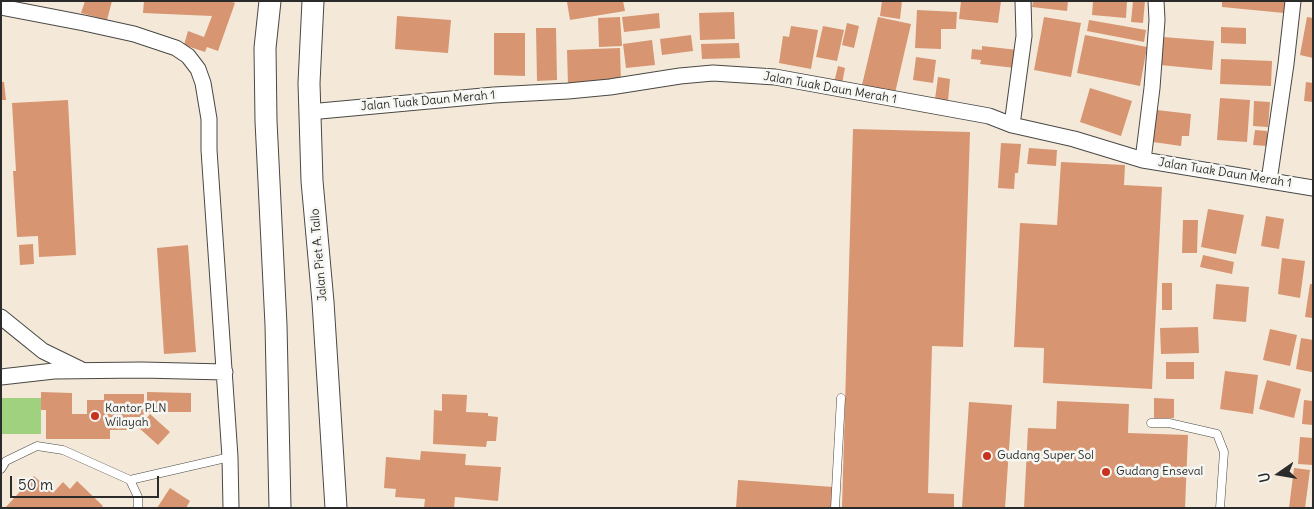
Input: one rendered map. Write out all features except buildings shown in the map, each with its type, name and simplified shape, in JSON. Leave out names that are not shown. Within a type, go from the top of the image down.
[{"type":"main road","points":[[270,1],[265,48],[266,122],[276,325],[280,508]]},
{"type":"main road","name":"Jalan Piet A. Tallo","points":[[313,1],[310,112],[312,181],[323,302],[336,508]]},
{"type":"street","points":[[1012,125],[1024,36],[1023,1]]},
{"type":"street","points":[[1143,160],[1152,88],[1157,20],[1156,1]]},
{"type":"street","points":[[1269,181],[1293,1]]},
{"type":"street","points":[[1,7],[134,34],[176,48],[188,56],[198,69],[203,83],[209,119],[209,150],[230,457],[231,508]]},
{"type":"street","name":"Jalan Tuak Daun Merah 1","points":[[310,112],[494,95],[568,91],[713,73],[775,77],[989,116],[1012,125],[1074,139],[1143,160],[1313,188]]},
{"type":"street","points":[[1,317],[43,351],[84,370]]},
{"type":"street","points":[[1,377],[54,370],[225,372]]},
{"type":"lane","points":[[835,508],[841,398]]},
{"type":"lane","points":[[1151,423],[1170,424],[1217,434],[1224,452],[1220,508]]},
{"type":"lane","points":[[1,469],[6,461],[37,446],[63,450],[130,480],[230,457]]},
{"type":"lane","points":[[130,480],[138,497],[138,508]]},
{"type":"green space","points":[[1,398],[41,398],[41,434],[1,434]]},
{"type":"place","name":"Kantor PLN Wilayah","points":[[95,416]]},
{"type":"place","name":"Gudang Super Sol","points":[[987,456]]},
{"type":"place","name":"Gudang Enseval","points":[[1106,472]]}]
